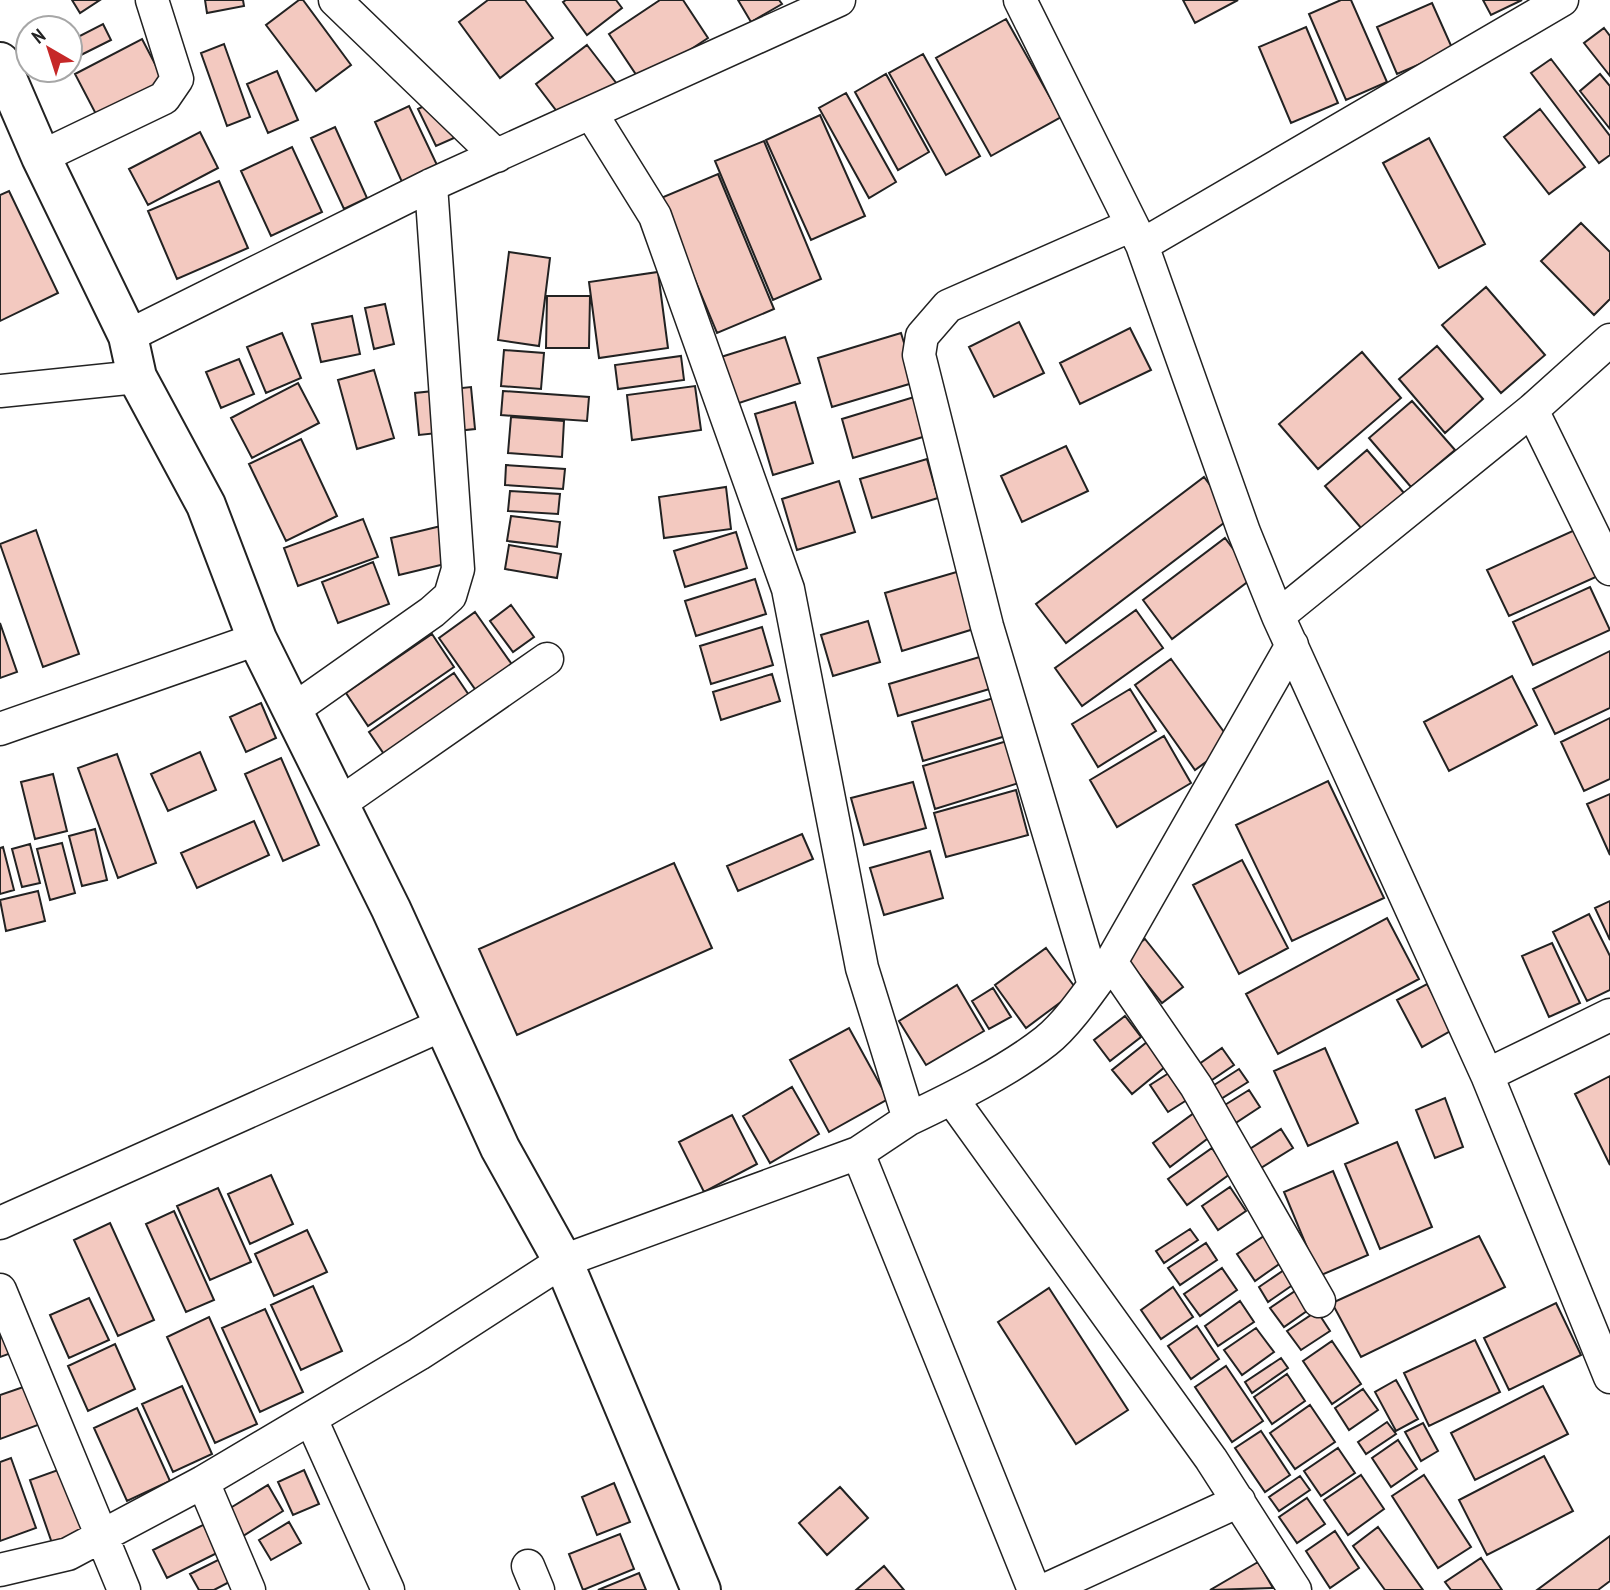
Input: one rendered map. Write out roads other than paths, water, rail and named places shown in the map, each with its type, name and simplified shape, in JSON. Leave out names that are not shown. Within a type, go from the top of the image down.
[{"type":"street","points":[[41,158],[164,98],[177,79],[152,0]]},
{"type":"street","points":[[335,0],[497,156]]},
{"type":"street","points":[[128,337],[431,185],[839,0]]},
{"type":"street","points":[[1020,0],[1137,235],[1244,532],[1279,616],[1487,1075],[1610,1377]]},
{"type":"street","points":[[1319,1301],[1196,1086],[1103,973],[986,626],[919,355],[922,336],[948,306],[1137,235],[1562,0]]},
{"type":"street","points":[[0,62],[41,158],[128,337],[137,377],[206,505],[257,639],[339,804],[500,1148],[563,1261],[701,1590]]},
{"type":"street","points":[[591,113],[655,216],[788,589],[862,968],[909,1119]]},
{"type":"street","points":[[293,710],[432,612],[450,596],[458,569],[431,185]]},
{"type":"street","points":[[1279,616],[1532,410],[1610,340]]},
{"type":"street","points":[[0,391],[137,377]]},
{"type":"street","points":[[1532,410],[1610,569]]},
{"type":"street","points":[[0,729],[257,639]]},
{"type":"street","points":[[0,1570],[68,1554],[204,1482],[419,1354],[563,1261],[858,1153],[909,1119],[952,1099],[1047,1040],[1103,973],[1292,645]]},
{"type":"street","points":[[339,804],[548,659]]},
{"type":"street","points":[[1487,1075],[1610,1015]]},
{"type":"street","points":[[0,1223],[444,1024]]},
{"type":"street","points":[[952,1099],[1239,1502],[1295,1590]]},
{"type":"street","points":[[858,1153],[1034,1590]]},
{"type":"street","points":[[0,1290],[124,1590]]},
{"type":"street","points":[[311,1419],[388,1590]]},
{"type":"street","points":[[204,1482],[249,1590]]},
{"type":"street","points":[[1045,1590],[1239,1502]]}]
